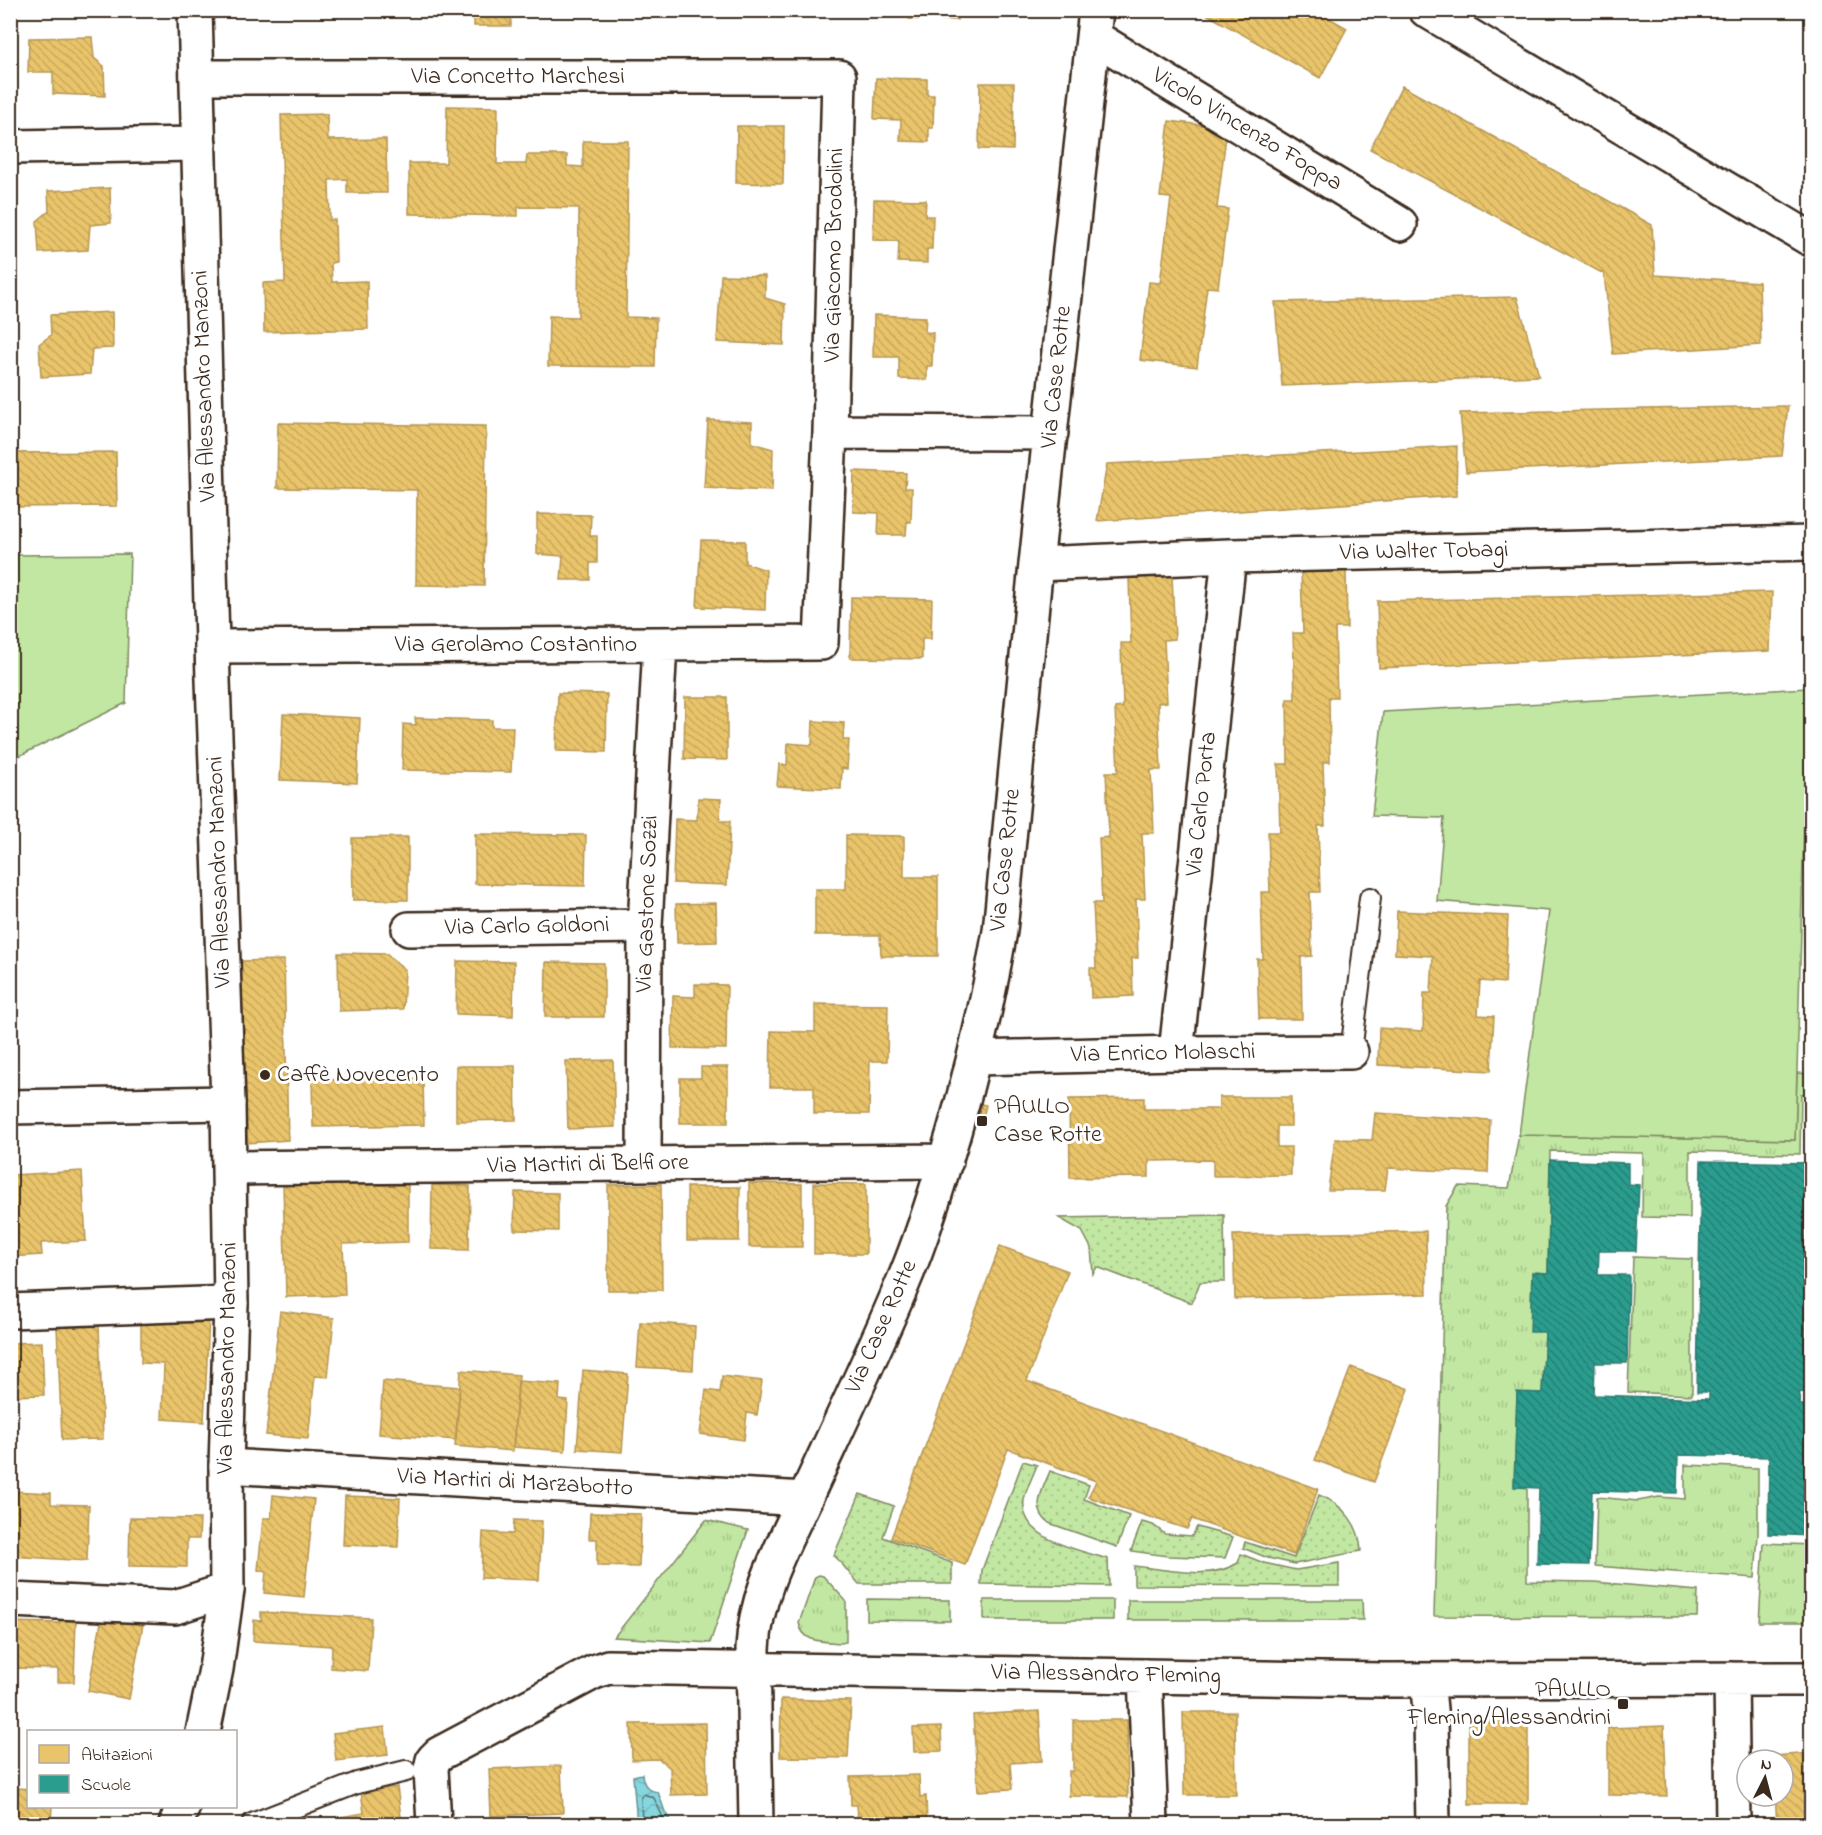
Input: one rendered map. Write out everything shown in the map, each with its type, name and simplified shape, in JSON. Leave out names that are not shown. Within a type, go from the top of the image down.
[{"type":"street","name":"Via Alessandro Manzoni","points":[[195,10],[212,647],[230,1168],[231,1303],[226,1466],[227,1590],[216,1669],[203,1730]]},
{"type":"street","points":[[1426,10],[1812,240]]},
{"type":"street","name":"Vicolo Vincenzo Foppa","points":[[1095,24],[1400,224]]},
{"type":"street","name":"Via Case Rotte","points":[[756,1824],[753,1669],[754,1632],[759,1605],[788,1533],[915,1254],[946,1161],[975,1058],[992,979],[1000,931],[1036,564],[1095,24]]},
{"type":"street","name":"Via Concetto Marchesi","points":[[196,77],[839,77]]},
{"type":"street","name":"Via Giacomo Brodolini","points":[[821,643],[830,432],[839,77]]},
{"type":"street","points":[[10,147],[199,144]]},
{"type":"street","points":[[830,432],[1051,433]]},
{"type":"street","name":"Via Walter Tobagi","points":[[1036,564],[1229,556],[1812,543]]},
{"type":"street","name":"Via Carlo Porta","points":[[1176,1053],[1229,556]]},
{"type":"street","name":"Via Gerolamo Costantino","points":[[212,647],[821,643]]},
{"type":"street","name":"Via Gastone Sozzi","points":[[644,1164],[645,926],[660,644]]},
{"type":"street","name":"Via Carlo Goldoni","points":[[408,929],[645,926]]},
{"type":"street","name":"Via Enrico Molaschi","points":[[975,1058],[1351,1052]]},
{"type":"street","points":[[10,1107],[228,1103]]},
{"type":"street","name":"Via Martiri di Belfiore","points":[[230,1168],[946,1161]]},
{"type":"street","points":[[10,1311],[231,1303]]},
{"type":"street","name":"Via Martiri di Marzabotto","points":[[226,1466],[805,1499]]},
{"type":"street","points":[[10,1600],[175,1606],[227,1590]]},
{"type":"street","name":"Via Alessandro Fleming","points":[[419,1770],[439,1754],[594,1672],[608,1667],[1427,1680],[1812,1679]]},
{"type":"street","points":[[1145,1676],[1151,1824]]},
{"type":"street","points":[[1731,1679],[1733,1824]]},
{"type":"street","points":[[1427,1680],[1431,1719],[1433,1824]]},
{"type":"street","points":[[419,1770],[434,1824]]},
{"type":"street","points":[[176,1824],[182,1808]]},
{"type":"lane","points":[[1351,1052],[1370,898]]},
{"type":"lane","points":[[252,1824],[357,1783],[419,1770]]},
{"type":"green space","points":[[130,554],[126,703],[11,760],[11,555]]},
{"type":"green space","points":[[1808,688],[1795,1140],[1519,1135],[1549,911],[1437,901],[1444,818],[1372,816],[1383,712]]},
{"type":"green space","points":[[1797,1073],[1811,1074],[1811,1093],[1801,1094],[1800,1154],[1690,1151],[1690,1218],[1642,1217],[1643,1153],[1550,1151],[1548,1273],[1532,1272],[1545,1332],[1542,1393],[1517,1393],[1514,1486],[1527,1487],[1527,1581],[1594,1582],[1698,1591],[1697,1617],[1434,1616],[1446,1206],[1458,1186],[1509,1188],[1519,1135],[1795,1140]]},
{"type":"green space","points":[[1224,1215],[1225,1282],[1200,1282],[1192,1303],[1097,1267],[1093,1274],[1091,1248],[1082,1231],[1059,1218]]},
{"type":"green space","points":[[1633,1257],[1692,1259],[1692,1395],[1628,1392]]},
{"type":"green space","points":[[1023,1461],[1037,1465],[1024,1500],[1025,1514],[1031,1525],[1054,1541],[1108,1559],[1109,1586],[981,1584],[982,1570]]},
{"type":"green space","points":[[1685,1465],[1758,1468],[1755,1578],[1595,1566],[1597,1497],[1638,1501],[1659,1497],[1685,1499]]},
{"type":"green space","points":[[1050,1471],[1089,1485],[1084,1499],[1129,1516],[1117,1547],[1049,1523],[1043,1517],[1039,1505]]},
{"type":"green space","points":[[860,1494],[894,1506],[883,1537],[952,1563],[952,1584],[859,1584],[834,1555]]},
{"type":"green space","points":[[1319,1495],[1336,1504],[1349,1517],[1360,1541],[1361,1551],[1295,1564],[1268,1558],[1243,1548],[1245,1542],[1294,1558]]},
{"type":"green space","points":[[706,1520],[748,1530],[710,1643],[614,1637]]},
{"type":"green space","points":[[1142,1522],[1153,1525],[1165,1534],[1192,1536],[1197,1527],[1233,1537],[1225,1558],[1168,1556],[1131,1551]]},
{"type":"green space","points":[[1764,1543],[1811,1545],[1811,1622],[1759,1622]]},
{"type":"green space","points":[[1241,1554],[1264,1563],[1296,1570],[1339,1563],[1339,1586],[1134,1585],[1134,1566],[1201,1573],[1227,1568],[1238,1563]]},
{"type":"green space","points":[[823,1576],[846,1601],[846,1642],[815,1640],[801,1630],[799,1623],[815,1577]]},
{"type":"green space","points":[[867,1599],[950,1600],[950,1621],[867,1620]]},
{"type":"green space","points":[[984,1600],[1113,1600],[1113,1620],[984,1620]]},
{"type":"green space","points":[[1128,1600],[1362,1600],[1363,1620],[1128,1620]]},
{"type":"water","points":[[642,1774],[647,1787],[658,1792],[665,1812],[673,1824],[637,1824],[633,1776]]},
{"type":"building: Abitazioni","points":[[474,10],[511,10],[511,26],[474,26]]},
{"type":"building: Abitazioni","points":[[909,10],[958,10],[957,20],[909,19]]},
{"type":"building: Abitazioni","points":[[1199,10],[1315,10],[1347,28],[1320,78]]},
{"type":"building: Abitazioni","points":[[92,37],[94,58],[104,66],[105,96],[53,94],[53,72],[28,72],[29,38]]},
{"type":"building: Abitazioni","points":[[876,78],[927,79],[927,95],[934,95],[933,128],[929,128],[929,142],[900,141],[901,120],[874,119]]},
{"type":"building: Abitazioni","points":[[980,83],[1014,83],[1013,150],[979,149]]},
{"type":"building: Abitazioni","points":[[1402,86],[1652,225],[1655,275],[1759,282],[1761,345],[1613,354],[1604,274],[1370,149]]},
{"type":"building: Abitazioni","points":[[447,106],[498,107],[497,164],[526,164],[527,155],[567,155],[567,166],[583,167],[583,141],[628,141],[626,317],[656,318],[655,367],[548,366],[549,316],[578,317],[579,208],[518,207],[518,216],[409,214],[409,163],[446,163]]},
{"type":"building: Abitazioni","points":[[327,114],[328,140],[386,139],[387,193],[347,193],[347,179],[329,180],[330,220],[335,220],[336,262],[331,263],[332,282],[367,281],[368,329],[264,332],[263,283],[285,282],[281,115]]},
{"type":"building: Abitazioni","points":[[1169,121],[1227,128],[1217,208],[1228,209],[1218,288],[1207,287],[1197,367],[1140,360],[1149,282],[1160,283],[1171,198],[1160,197]]},
{"type":"building: Abitazioni","points":[[737,126],[784,126],[783,184],[736,183]]},
{"type":"building: Abitazioni","points":[[110,188],[111,223],[90,225],[88,250],[39,253],[37,221],[49,211],[48,191]]},
{"type":"building: Abitazioni","points":[[874,199],[926,200],[925,216],[933,216],[932,249],[927,249],[927,263],[898,262],[899,241],[873,240]]},
{"type":"building: Abitazioni","points":[[721,275],[765,276],[765,298],[785,304],[784,345],[717,342]]},
{"type":"building: Abitazioni","points":[[1517,297],[1539,376],[1282,386],[1275,302]]},
{"type":"building: Abitazioni","points":[[112,312],[113,348],[92,349],[90,374],[41,377],[39,344],[51,335],[50,315]]},
{"type":"building: Abitazioni","points":[[874,315],[926,317],[925,332],[933,333],[932,366],[927,366],[927,380],[899,379],[899,357],[873,357]]},
{"type":"building: Abitazioni","points":[[1788,406],[1782,456],[1466,472],[1460,413]]},
{"type":"building: Abitazioni","points":[[708,420],[752,422],[752,443],[773,449],[772,491],[704,488]]},
{"type":"building: Abitazioni","points":[[278,423],[486,426],[484,586],[416,585],[417,490],[277,488]]},
{"type":"building: Abitazioni","points":[[1457,446],[1456,496],[1097,521],[1107,464]]},
{"type":"building: Abitazioni","points":[[116,452],[117,506],[10,507],[10,453]]},
{"type":"building: Abitazioni","points":[[854,471],[906,473],[905,488],[912,488],[911,522],[907,522],[906,535],[878,535],[879,513],[853,512]]},
{"type":"building: Abitazioni","points":[[537,514],[591,515],[590,536],[597,536],[597,563],[590,563],[590,580],[561,580],[563,556],[537,554]]},
{"type":"building: Abitazioni","points":[[701,540],[745,541],[745,563],[766,570],[765,610],[697,607]]},
{"type":"building: Abitazioni","points":[[1346,569],[1347,628],[1335,628],[1337,697],[1329,697],[1330,762],[1323,762],[1325,826],[1318,826],[1320,892],[1310,892],[1312,956],[1301,957],[1302,1019],[1259,1019],[1257,959],[1263,959],[1261,892],[1270,892],[1268,832],[1280,832],[1278,764],[1288,764],[1287,699],[1295,699],[1293,633],[1303,633],[1301,571]]},
{"type":"building: Abitazioni","points":[[1172,576],[1175,639],[1164,640],[1167,702],[1158,703],[1161,770],[1151,770],[1154,833],[1142,833],[1145,899],[1136,899],[1138,958],[1132,958],[1133,996],[1091,998],[1090,968],[1096,968],[1093,903],[1102,903],[1099,838],[1109,837],[1106,772],[1118,772],[1115,708],[1123,707],[1121,643],[1131,643],[1129,578]]},
{"type":"building: Abitazioni","points":[[1772,592],[1770,651],[1379,668],[1377,601]]},
{"type":"building: Abitazioni","points":[[851,597],[932,599],[931,639],[922,639],[922,659],[850,658]]},
{"type":"building: Abitazioni","points":[[558,693],[607,694],[606,752],[556,751]]},
{"type":"building: Abitazioni","points":[[685,697],[727,697],[727,760],[684,759]]},
{"type":"building: Abitazioni","points":[[283,714],[360,718],[357,783],[280,780]]},
{"type":"building: Abitazioni","points":[[415,718],[492,720],[492,727],[513,727],[511,772],[402,770],[403,724],[416,725]]},
{"type":"building: Abitazioni","points":[[813,721],[844,723],[843,740],[849,740],[847,769],[842,768],[841,789],[777,786],[779,764],[787,765],[788,743],[812,745]]},
{"type":"building: Abitazioni","points":[[698,798],[721,799],[720,821],[730,821],[727,885],[673,883],[675,819],[697,820]]},
{"type":"building: Abitazioni","points":[[475,834],[586,835],[585,886],[475,884]]},
{"type":"building: Abitazioni","points":[[846,835],[904,836],[904,877],[938,877],[938,956],[881,956],[880,935],[815,935],[815,889],[846,889]]},
{"type":"building: Abitazioni","points":[[408,837],[408,900],[353,900],[352,838]]},
{"type":"building: Abitazioni","points":[[716,903],[717,942],[677,943],[676,904]]},
{"type":"building: Abitazioni","points":[[1397,911],[1508,916],[1505,983],[1480,981],[1478,1015],[1494,1016],[1491,1071],[1378,1065],[1379,1028],[1423,1031],[1424,993],[1431,993],[1433,956],[1395,954]]},
{"type":"building: Abitazioni","points":[[338,953],[386,954],[405,969],[403,1009],[339,1011]]},
{"type":"building: Abitazioni","points":[[284,960],[288,1140],[247,1143],[241,961]]},
{"type":"building: Abitazioni","points":[[457,961],[514,962],[513,1016],[456,1014]]},
{"type":"building: Abitazioni","points":[[546,962],[604,963],[604,1017],[545,1017]]},
{"type":"building: Abitazioni","points":[[695,984],[727,985],[726,1049],[672,1048],[673,996],[695,997]]},
{"type":"building: Abitazioni","points":[[815,1004],[888,1005],[887,1061],[870,1061],[869,1114],[814,1114],[814,1087],[770,1087],[771,1031],[815,1032]]},
{"type":"building: Abitazioni","points":[[613,1060],[615,1127],[568,1129],[566,1061]]},
{"type":"building: Abitazioni","points":[[456,1066],[515,1066],[516,1120],[456,1121]]},
{"type":"building: Abitazioni","points":[[701,1067],[728,1067],[728,1123],[680,1123],[680,1078],[701,1078]]},
{"type":"building: Abitazioni","points":[[423,1078],[424,1125],[313,1127],[312,1080]]},
{"type":"building: Abitazioni","points":[[1219,1097],[1291,1097],[1291,1126],[1277,1126],[1277,1147],[1291,1147],[1291,1175],[1213,1176],[1213,1160],[1149,1161],[1149,1177],[1070,1178],[1069,1099],[1144,1098],[1144,1109],[1219,1109]]},
{"type":"building: Abitazioni","points":[[981,1104],[986,1105],[983,1118],[978,1116]]},
{"type":"building: Abitazioni","points":[[1375,1113],[1490,1120],[1488,1173],[1388,1168],[1385,1190],[1328,1190],[1335,1139],[1372,1140]]},
{"type":"building: Abitazioni","points":[[82,1171],[86,1241],[41,1243],[42,1255],[10,1257],[10,1223],[14,1223],[12,1175]]},
{"type":"building: Abitazioni","points":[[749,1183],[802,1184],[802,1247],[749,1247]]},
{"type":"building: Abitazioni","points":[[814,1183],[866,1184],[866,1254],[814,1254]]},
{"type":"building: Abitazioni","points":[[283,1184],[408,1185],[408,1242],[343,1244],[345,1295],[286,1297]]},
{"type":"building: Abitazioni","points":[[661,1184],[662,1290],[608,1290],[608,1185]]},
{"type":"building: Abitazioni","points":[[432,1185],[470,1186],[469,1250],[431,1249]]},
{"type":"building: Abitazioni","points":[[687,1187],[740,1187],[739,1241],[687,1241]]},
{"type":"building: Abitazioni","points":[[515,1192],[558,1193],[558,1231],[514,1230]]},
{"type":"building: Abitazioni","points":[[1426,1231],[1427,1294],[1235,1299],[1233,1235]]},
{"type":"building: Abitazioni","points":[[1000,1246],[1068,1271],[1027,1381],[1318,1489],[1294,1555],[1192,1519],[1187,1529],[1088,1497],[1096,1481],[1008,1449],[965,1565],[891,1538]]},
{"type":"building: Abitazioni","points":[[280,1311],[334,1318],[328,1377],[315,1376],[308,1439],[266,1435]]},
{"type":"building: Abitazioni","points":[[209,1318],[204,1422],[162,1419],[164,1364],[141,1363],[141,1323]]},
{"type":"building: Abitazioni","points":[[640,1322],[695,1326],[693,1370],[637,1367]]},
{"type":"building: Abitazioni","points":[[99,1326],[103,1439],[62,1440],[57,1327]]},
{"type":"building: Abitazioni","points":[[42,1342],[44,1395],[10,1396],[10,1343]]},
{"type":"building: Abitazioni","points":[[1351,1367],[1409,1389],[1374,1482],[1315,1460]]},
{"type":"building: Abitazioni","points":[[461,1370],[519,1375],[513,1451],[455,1446]]},
{"type":"building: Abitazioni","points":[[583,1370],[628,1374],[622,1452],[577,1449]]},
{"type":"building: Abitazioni","points":[[722,1376],[762,1381],[757,1415],[747,1413],[744,1440],[700,1434],[706,1390],[720,1392]]},
{"type":"building: Abitazioni","points":[[383,1381],[460,1387],[456,1440],[379,1434]]},
{"type":"building: Abitazioni","points":[[518,1381],[560,1384],[559,1400],[568,1401],[565,1451],[513,1447]]},
{"type":"building: Abitazioni","points":[[12,1491],[51,1493],[51,1504],[89,1505],[87,1561],[10,1556]]},
{"type":"building: Abitazioni","points":[[273,1495],[314,1499],[304,1597],[264,1593],[266,1571],[258,1570],[263,1518],[271,1518]]},
{"type":"building: Abitazioni","points":[[345,1496],[400,1498],[398,1547],[343,1545]]},
{"type":"building: Abitazioni","points":[[590,1513],[641,1514],[639,1567],[597,1566],[597,1539],[589,1539]]},
{"type":"building: Abitazioni","points":[[130,1518],[200,1519],[199,1539],[187,1539],[187,1567],[129,1566]]},
{"type":"building: Abitazioni","points":[[514,1520],[542,1521],[539,1580],[481,1578],[483,1532],[513,1534]]},
{"type":"building: Abitazioni","points":[[261,1612],[371,1618],[368,1671],[331,1668],[332,1646],[253,1641],[254,1620],[261,1621]]},
{"type":"building: Abitazioni","points":[[102,1617],[143,1624],[129,1699],[88,1691]]},
{"type":"building: Abitazioni","points":[[60,1618],[76,1618],[74,1682],[58,1682],[58,1669],[10,1668],[10,1622],[60,1623]]},
{"type":"building: Abitazioni","points":[[781,1699],[851,1701],[848,1758],[780,1757]]},
{"type":"building: Abitazioni","points":[[1039,1711],[1042,1761],[1010,1763],[1012,1789],[978,1791],[973,1715]]},
{"type":"building: Abitazioni","points":[[1183,1712],[1235,1712],[1236,1795],[1184,1795]]},
{"type":"building: Abitazioni","points":[[1469,1718],[1528,1718],[1528,1804],[1469,1804]]},
{"type":"building: Abitazioni","points":[[1073,1720],[1127,1720],[1128,1797],[1069,1796],[1069,1771],[1073,1771]]},
{"type":"building: Abitazioni","points":[[706,1723],[707,1794],[671,1795],[670,1768],[659,1759],[632,1760],[631,1724]]},
{"type":"building: Abitazioni","points":[[1664,1726],[1667,1796],[1608,1795],[1608,1728]]},
{"type":"building: Abitazioni","points":[[385,1727],[388,1755],[336,1761],[333,1733]]},
{"type":"building: Abitazioni","points":[[941,1727],[942,1751],[914,1752],[913,1728]]},
{"type":"building: Abitazioni","points":[[1812,1753],[1812,1824],[1777,1824],[1776,1808],[1795,1808],[1795,1754]]},
{"type":"building: Abitazioni","points":[[561,1766],[563,1813],[491,1816],[489,1769]]},
{"type":"building: Abitazioni","points":[[919,1775],[920,1797],[926,1796],[927,1824],[858,1824],[857,1805],[851,1805],[850,1777]]},
{"type":"building: Abitazioni","points":[[397,1787],[402,1824],[300,1824],[364,1813],[361,1792]]},
{"type":"building: Abitazioni","points":[[19,1788],[27,1789],[27,1808],[52,1808],[51,1824],[10,1824],[10,1794],[18,1794]]},
{"type":"building: Scuole","points":[[1550,1160],[1628,1163],[1628,1184],[1639,1185],[1636,1251],[1599,1251],[1598,1275],[1629,1275],[1627,1363],[1595,1363],[1594,1395],[1709,1399],[1709,1392],[1697,1392],[1701,1161],[1812,1163],[1812,1393],[1800,1392],[1799,1405],[1812,1405],[1812,1536],[1768,1534],[1769,1457],[1678,1455],[1677,1493],[1592,1491],[1589,1565],[1537,1564],[1539,1488],[1514,1487],[1517,1392],[1542,1393],[1545,1332],[1530,1332],[1532,1272],[1548,1273]]},
{"type":"place","name":"Caffè Novecento","points":[[265,1075]]},
{"type":"place","name":"PAULLO Case Rotte","points":[[982,1121]]},
{"type":"place","name":"PAULLO Fleming/Alessandrini","points":[[1623,1704]]}]
